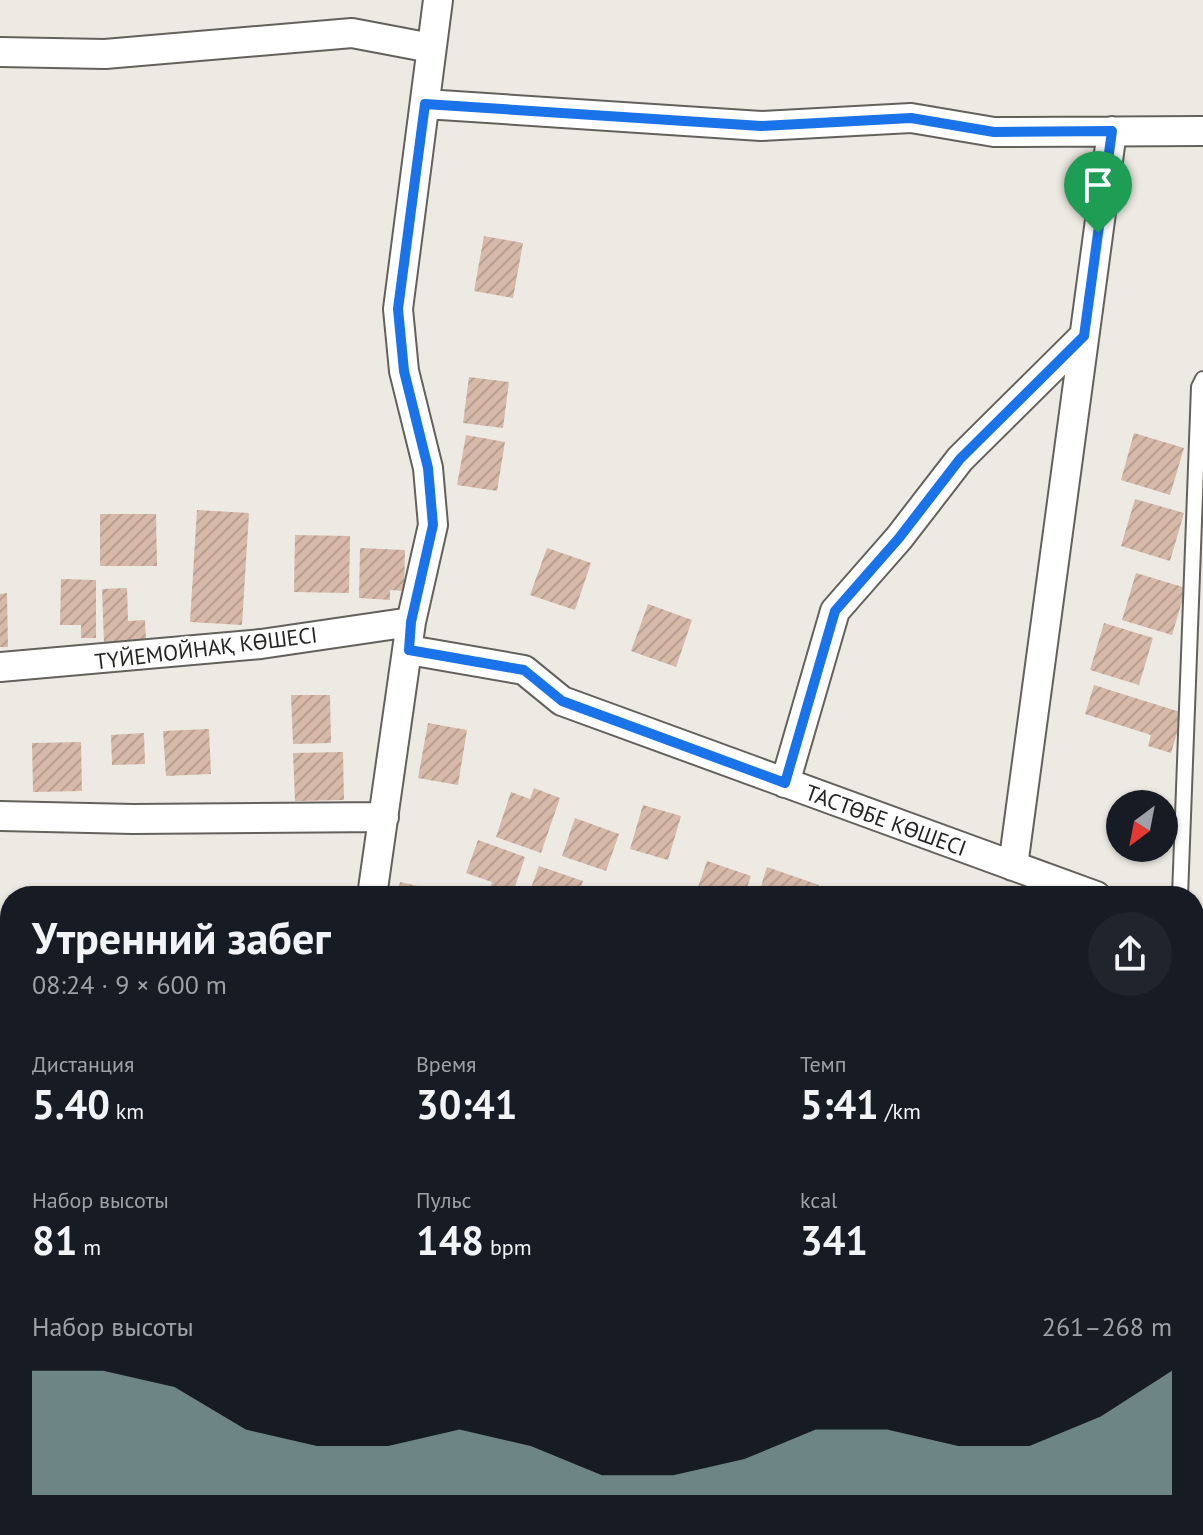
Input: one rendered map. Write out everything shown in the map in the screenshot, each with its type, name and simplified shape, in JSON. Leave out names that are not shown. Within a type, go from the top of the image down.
[{"type":"street","points":[[374,886],[410,636],[433,525],[428,468],[404,371],[398,309],[438,0]]},
{"type":"street","points":[[0,52],[105,54],[352,33],[431,48]]},
{"type":"street","points":[[425,104],[761,126],[911,118],[994,132],[1203,131]]},
{"type":"street","points":[[1013,866],[1112,131]]},
{"type":"street","points":[[785,783],[835,611],[899,538],[960,459],[1084,336]]},
{"type":"street","name":"ТҮЙЕМОЙНАҚ КӨШЕСІ","points":[[0,667],[410,636]]},
{"type":"street","name":"ТАСТӨБЕ КӨШЕСІ","points":[[410,636],[524,670],[562,701],[1068,886]]},
{"type":"street","points":[[0,816],[133,819],[384,817]]},
{"type":"lane","points":[[1180,886],[1199,387],[1203,379]]},
{"type":"building","points":[[484,236],[523,243],[513,298],[474,291]]},
{"type":"building","points":[[469,377],[509,382],[503,428],[463,423]]},
{"type":"building","points":[[1134,433],[1184,448],[1170,495],[1121,480]]},
{"type":"building","points":[[466,435],[505,442],[497,491],[457,485]]},
{"type":"building","points":[[1135,499],[1184,513],[1170,561],[1121,546]]},
{"type":"building","points":[[197,510],[249,513],[242,625],[190,622]]},
{"type":"building","points":[[100,514],[156,514],[157,566],[100,566]]},
{"type":"building","points":[[295,535],[350,536],[349,593],[294,592]]},
{"type":"building","points":[[360,548],[405,550],[404,591],[390,590],[390,600],[359,598]]},
{"type":"building","points":[[547,548],[591,563],[575,610],[530,595]]},
{"type":"building","points":[[1136,573],[1186,588],[1172,635],[1122,620]]},
{"type":"building","points":[[61,579],[96,580],[96,638],[81,638],[81,625],[60,625]]},
{"type":"building","points":[[127,588],[128,621],[145,620],[146,641],[104,643],[102,589]]},
{"type":"building","points":[[7,593],[8,647],[0,647],[0,594]]},
{"type":"building","points":[[648,604],[692,620],[676,667],[631,651]]},
{"type":"building","points":[[1104,623],[1153,638],[1139,685],[1090,670]]},
{"type":"building","points":[[1094,685],[1183,713],[1171,753],[1148,746],[1151,735],[1085,714]]},
{"type":"building","points":[[291,695],[330,695],[331,743],[293,744]]},
{"type":"building","points":[[428,723],[467,730],[458,785],[418,778]]},
{"type":"building","points":[[209,729],[211,774],[166,776],[163,731]]},
{"type":"building","points":[[144,733],[145,764],[112,765],[111,735]]},
{"type":"building","points":[[81,742],[82,791],[33,792],[32,743]]},
{"type":"building","points":[[343,752],[344,800],[295,801],[293,753]]},
{"type":"building","points":[[534,788],[560,798],[541,853],[496,837],[511,792],[530,799]]},
{"type":"building","points":[[643,805],[681,816],[668,860],[630,849]]},
{"type":"building","points":[[575,818],[619,834],[606,871],[562,856]]},
{"type":"building","points":[[478,840],[525,857],[515,886],[491,886],[492,882],[466,873]]},
{"type":"building","points":[[707,861],[751,876],[748,886],[698,886]]},
{"type":"building","points":[[539,866],[583,881],[581,886],[532,886]]},
{"type":"building","points":[[767,867],[819,885],[819,886],[761,886]]},
{"type":"route","points":[[425,104],[761,126],[911,118],[994,132],[1112,131],[1098,233],[1084,336],[960,459],[899,538],[835,611],[785,783],[562,701],[524,670],[409,650],[411,622],[433,525],[428,468],[404,371],[398,309],[425,104]]}]
